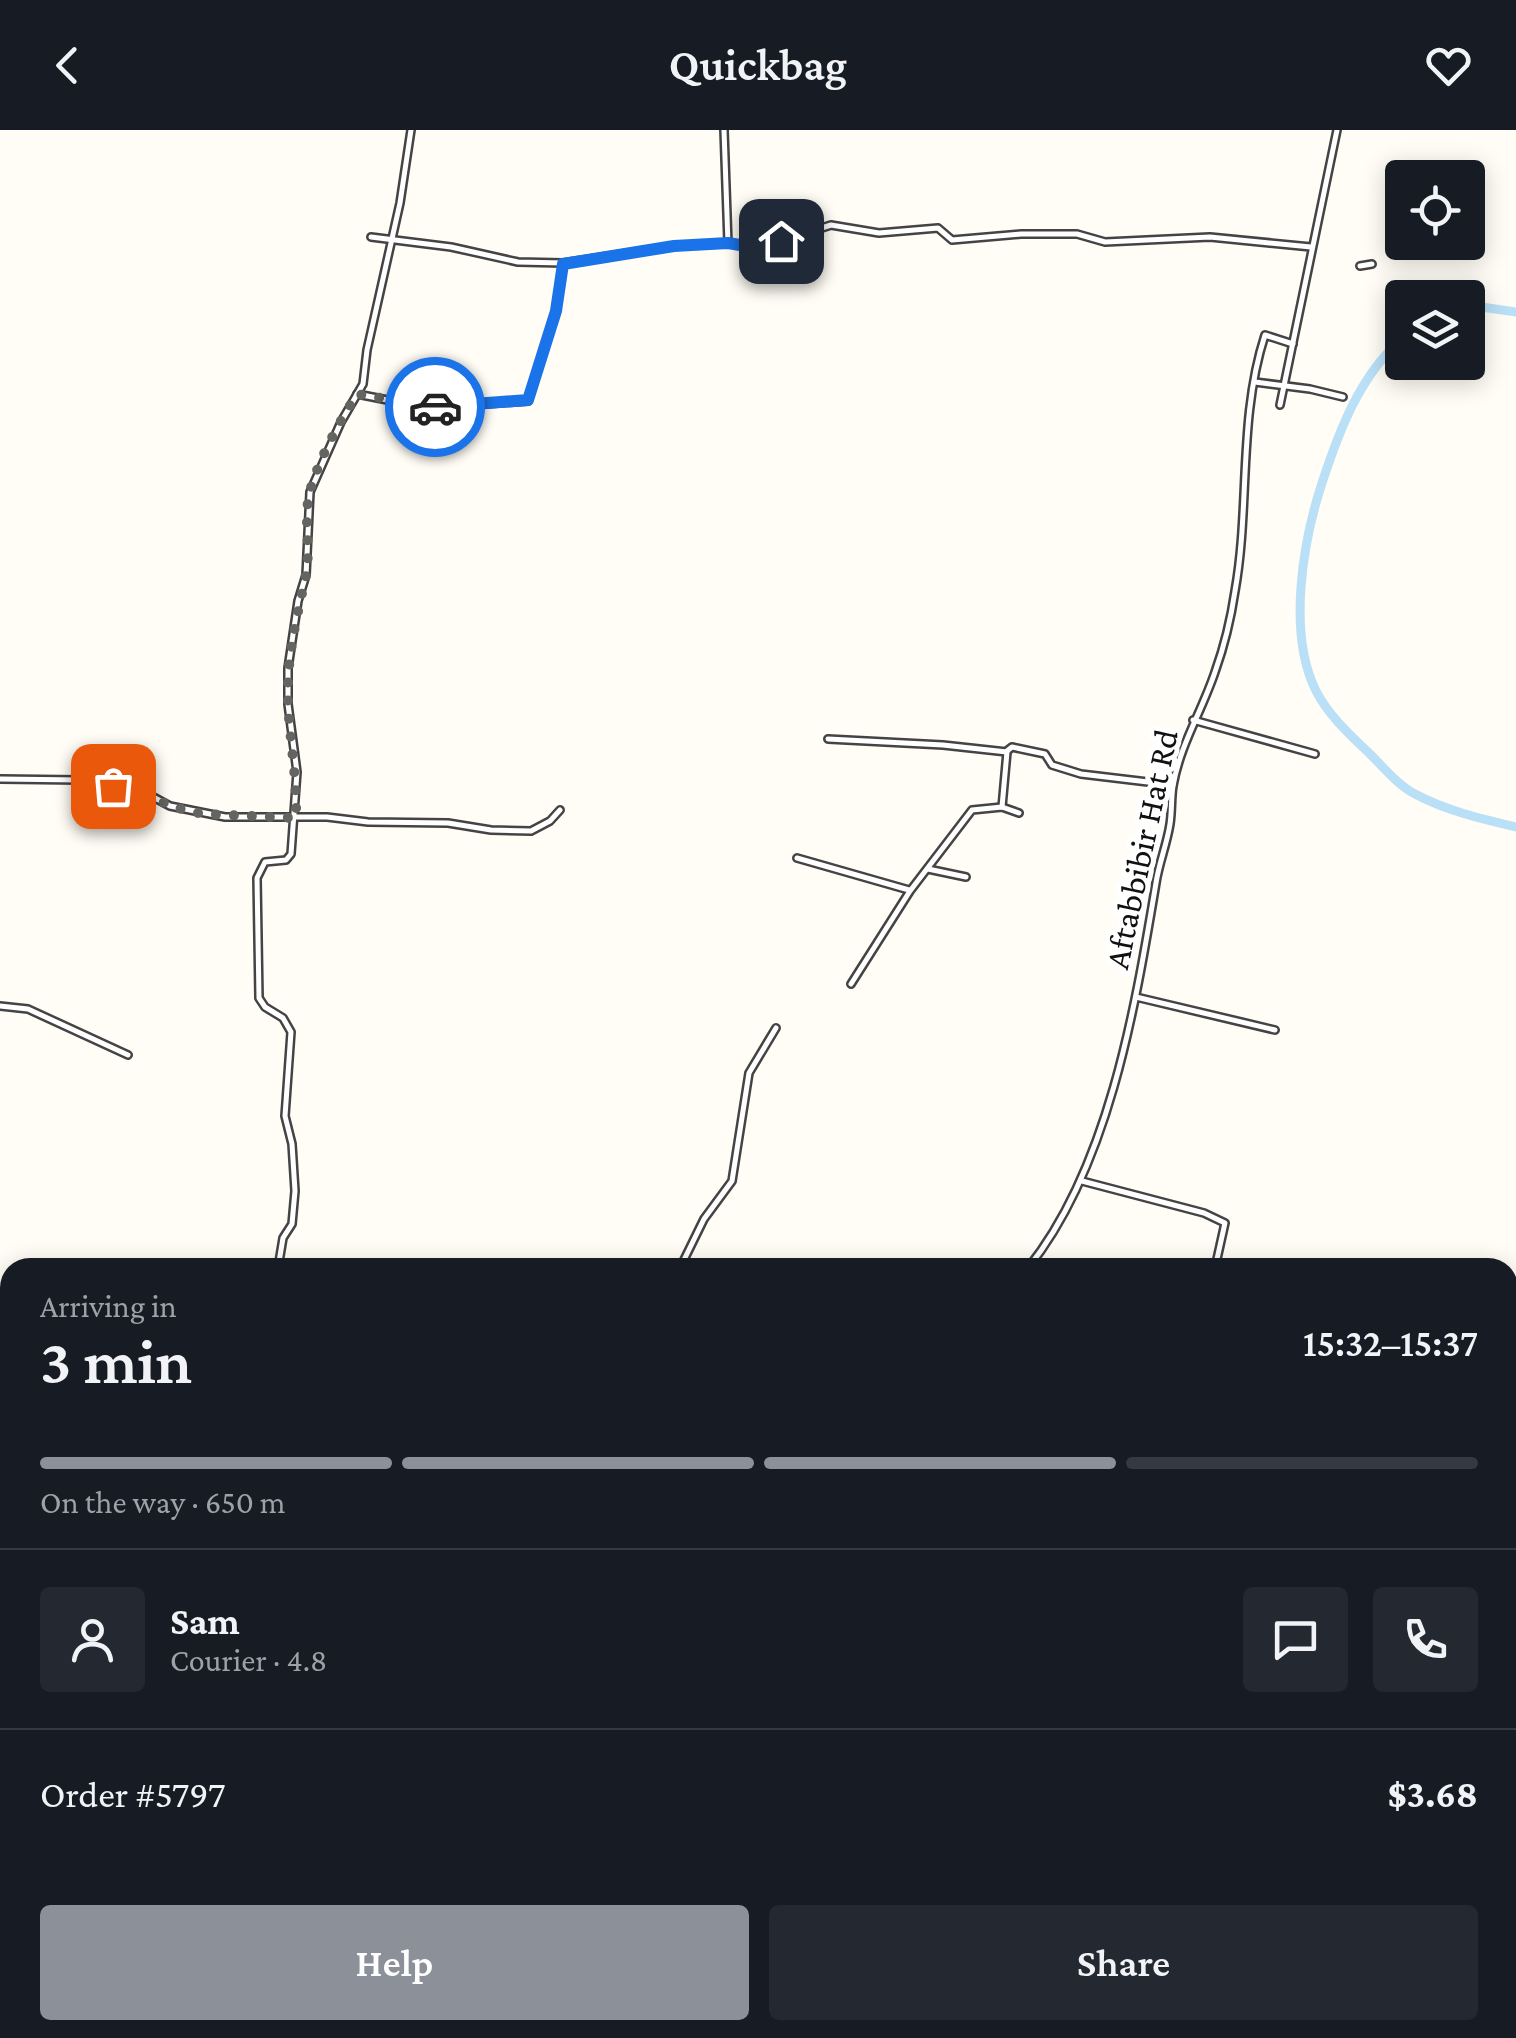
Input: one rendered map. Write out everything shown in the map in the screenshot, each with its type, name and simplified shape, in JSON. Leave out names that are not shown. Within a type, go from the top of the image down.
[{"type":"street","points":[[280,1258],[283,1238],[292,1224],[295,1191],[286,1116],[291,1032],[283,1018],[265,1007],[259,998],[258,878],[265,862],[289,858],[296,818],[288,668],[306,575],[310,492],[340,422],[363,384],[411,130]]},
{"type":"street","points":[[724,130],[728,243]]},
{"type":"street","points":[[1280,406],[1338,130]]},
{"type":"street","points":[[371,236],[452,247],[518,262],[563,264],[674,246],[746,246],[781,241],[831,225],[879,233],[938,228],[952,240],[1078,234],[1105,242],[1210,237],[1311,247]]},
{"type":"street","points":[[357,394],[428,408],[528,400],[556,311],[563,264]]},
{"type":"street","points":[[1360,266],[1372,264]]},
{"type":"street","name":"Aftabbibir Hat Rd","points":[[1035,1258],[1062,1220],[1082,1181],[1136,997],[1156,878],[1170,825],[1173,785],[1193,720],[1214,674],[1235,594],[1257,361],[1265,335],[1293,344]]},
{"type":"street","points":[[1255,382],[1343,397]]},
{"type":"street","points":[[1193,720],[1315,754]]},
{"type":"street","points":[[828,740],[1007,752]]},
{"type":"street","points":[[1002,807],[1007,752],[1012,747],[1045,754],[1052,766],[1082,774],[1173,785]]},
{"type":"street","points":[[0,779],[81,780],[144,792],[170,806],[202,814],[531,831],[550,821],[560,810]]},
{"type":"street","points":[[851,984],[910,891],[972,810],[1002,807],[1020,814]]},
{"type":"street","points":[[797,858],[910,891]]},
{"type":"street","points":[[928,869],[966,877]]},
{"type":"street","points":[[1136,997],[1275,1030]]},
{"type":"street","points":[[0,1006],[28,1010],[128,1054]]},
{"type":"street","points":[[685,1258],[704,1219],[732,1181],[749,1073],[776,1028]]},
{"type":"street","points":[[1082,1181],[1204,1213],[1226,1223],[1217,1258]]},
{"type":"waterway","points":[[1485,307],[1516,312]]},
{"type":"waterway","points":[[1385,355],[1353,405],[1315,506],[1301,587],[1300,615],[1307,668],[1316,691],[1334,717],[1403,786],[1452,810],[1516,827]]},
{"type":"way so far","points":[[113,786],[144,792],[170,806],[202,814],[296,818],[288,668],[306,575],[310,492],[340,422],[357,394],[435,407]]},
{"type":"route","points":[[435,407],[528,400],[556,311],[563,264],[674,246],[746,246],[781,241]]}]
